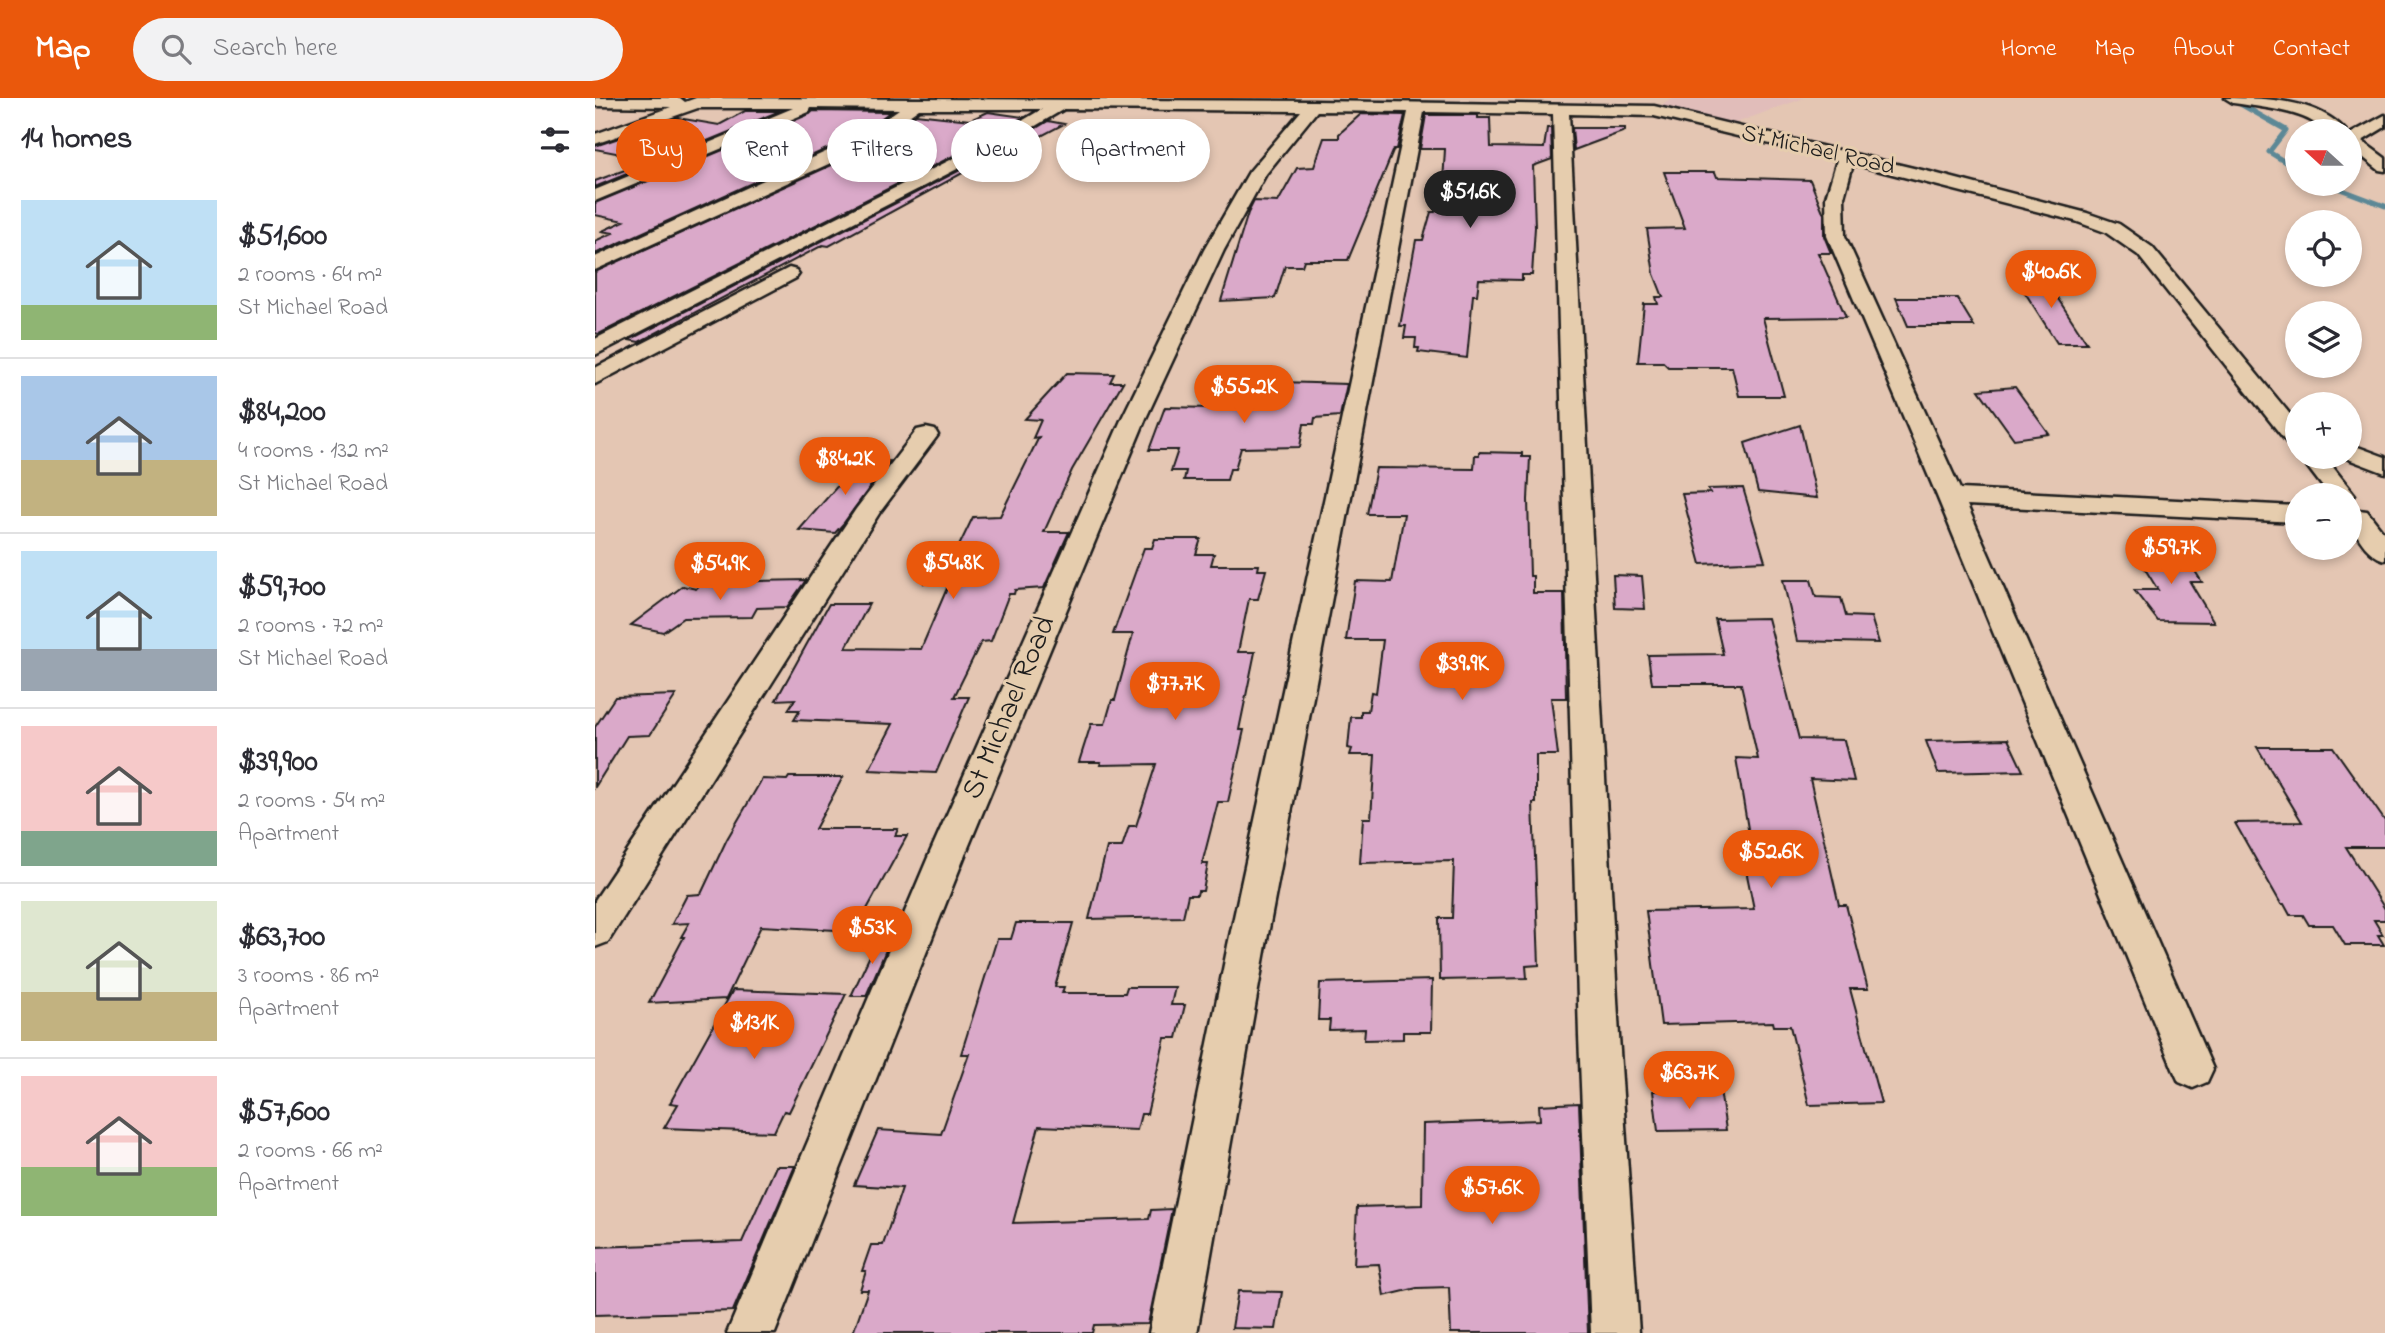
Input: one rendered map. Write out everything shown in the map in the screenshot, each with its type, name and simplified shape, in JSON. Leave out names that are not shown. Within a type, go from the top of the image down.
[{"type":"street","points":[[2233,98],[2276,102],[2319,119]]},
{"type":"street","name":"St Michael Road","points":[[595,101],[1313,106],[1364,102],[1417,108],[1477,103],[1560,110],[1655,105],[1846,158],[2010,198],[2112,228],[2145,250],[2285,418]]},
{"type":"street","points":[[595,264],[838,153],[919,102]]},
{"type":"street","name":"St Michael Road","points":[[595,139],[697,103]]},
{"type":"street","points":[[595,195],[815,104]]},
{"type":"street","points":[[595,348],[994,144],[1063,104]]},
{"type":"street","name":"St Michael Road","points":[[751,1333],[941,868],[1134,418],[1214,250],[1258,172],[1313,106]]},
{"type":"street","points":[[1173,1333],[1247,945],[1417,108]]},
{"type":"street","points":[[1560,110],[1599,1036],[1615,1333]]},
{"type":"street","points":[[2363,129],[2385,120]]},
{"type":"street","points":[[2363,149],[2385,166]]},
{"type":"street","points":[[1846,158],[1832,208],[1836,236],[1950,496],[2193,1069]]},
{"type":"street","points":[[595,377],[789,274]]},
{"type":"street","points":[[595,932],[869,509],[926,435]]},
{"type":"street","points":[[2362,456],[2385,466]]},
{"type":"street","points":[[1950,496],[2285,513]]},
{"type":"street","points":[[2362,524],[2385,552]]},
{"type":"shaded area","points":[[1675,98],[1804,98],[1730,125],[1657,107]]},
{"type":"building","points":[[745,111],[780,111],[761,119],[730,119]]},
{"type":"building","points":[[813,111],[890,112],[880,119],[827,119],[827,149],[813,155],[813,119],[798,119]]},
{"type":"building","points":[[988,112],[1023,117],[1020,119],[972,119]]},
{"type":"building","points":[[916,114],[961,119],[951,119],[951,157],[937,164],[937,119],[909,119]]},
{"type":"building","points":[[1361,114],[1405,115],[1397,149],[1394,149],[1348,260],[1304,260],[1302,266],[1285,266],[1275,298],[1221,301],[1254,201],[1278,202],[1297,168],[1314,167],[1324,138],[1339,138],[1339,134]]},
{"type":"building","points":[[1426,115],[1478,115],[1478,118],[1490,118],[1491,147],[1544,148],[1547,128],[1551,128],[1552,159],[1533,166],[1535,227],[1532,275],[1522,275],[1522,280],[1479,279],[1477,295],[1473,295],[1467,358],[1418,352],[1419,348],[1415,348],[1416,338],[1404,338],[1406,326],[1400,326],[1416,240],[1423,240],[1431,212],[1435,212],[1437,200],[1442,200],[1445,149],[1420,149]]},
{"type":"building","points":[[1048,121],[1056,122],[1056,128],[1042,136],[1042,125]]},
{"type":"building","points":[[707,123],[721,124],[721,135],[707,141]]},
{"type":"building","points":[[1572,128],[1625,128],[1625,131],[1574,150]]},
{"type":"building","points":[[616,139],[616,153],[595,149],[595,146]]},
{"type":"building","points":[[721,151],[721,182],[754,182],[595,254],[595,241],[613,233],[602,231],[624,221],[595,215],[595,203],[646,182],[707,182],[707,157]]},
{"type":"building","points":[[827,167],[827,182],[901,182],[599,334],[595,333],[595,272],[794,182],[813,182],[813,173]]},
{"type":"building","points":[[1664,172],[1715,172],[1717,177],[1810,180],[1824,214],[1824,236],[1831,253],[1818,253],[1846,317],[1763,318],[1784,396],[1739,396],[1732,367],[1668,367],[1663,362],[1638,362],[1644,304],[1658,304],[1656,297],[1663,297],[1654,274],[1647,229],[1685,228]]},
{"type":"building","points":[[616,173],[616,178],[595,187],[595,181]]},
{"type":"building","points":[[951,175],[951,179],[829,246],[823,245],[639,342],[629,340],[937,182]]},
{"type":"building","points":[[2039,270],[2087,343],[2057,343],[2019,283]]},
{"type":"building","points":[[1896,298],[1957,298],[1974,326],[1908,326]]},
{"type":"building","points":[[1067,373],[1114,374],[1110,382],[1123,382],[1072,470],[1044,532],[1069,532],[1044,588],[1015,590],[1014,594],[1009,594],[991,641],[982,642],[979,646],[954,697],[969,697],[936,773],[869,770],[893,724],[794,720],[800,710],[788,710],[795,699],[776,700],[829,604],[869,604],[846,648],[921,649],[951,579],[924,583],[927,549],[958,548],[973,517],[1000,516],[1039,437],[1033,438],[1041,420],[1025,419]]},
{"type":"building","points":[[1248,381],[1347,384],[1340,416],[1315,418],[1314,424],[1304,424],[1300,447],[1241,448],[1235,469],[1230,469],[1227,480],[1184,480],[1186,471],[1171,471],[1178,450],[1149,450],[1165,407],[1214,408],[1216,401],[1243,401]]},
{"type":"building","points":[[2015,387],[2049,434],[2014,439],[1979,390]]},
{"type":"building","points":[[1800,425],[1817,498],[1758,492],[1745,443]]},
{"type":"building","points":[[1479,452],[1522,453],[1522,457],[1530,457],[1530,576],[1533,576],[1533,593],[1564,593],[1566,698],[1551,698],[1558,755],[1536,755],[1536,803],[1533,803],[1539,965],[1526,966],[1527,978],[1440,980],[1439,918],[1452,918],[1454,861],[1360,863],[1363,818],[1371,818],[1375,755],[1350,755],[1352,749],[1348,748],[1351,717],[1361,717],[1361,711],[1368,711],[1371,692],[1376,693],[1383,640],[1346,640],[1355,581],[1392,582],[1404,514],[1367,514],[1376,468],[1474,469],[1475,455],[1479,455]]},
{"type":"building","points":[[861,459],[889,461],[843,524],[835,533],[799,530]]},
{"type":"building","points":[[1743,488],[1765,561],[1701,564],[1682,494],[1710,493],[1708,489]]},
{"type":"building","points":[[1155,539],[1201,539],[1196,554],[1214,554],[1211,565],[1259,565],[1258,570],[1266,570],[1258,599],[1249,599],[1238,652],[1255,652],[1239,730],[1244,730],[1228,802],[1218,802],[1202,864],[1208,864],[1203,891],[1198,891],[1197,895],[1188,895],[1183,917],[1089,919],[1107,847],[1122,847],[1129,826],[1136,826],[1156,764],[1100,765],[1101,762],[1079,762],[1091,724],[1105,724],[1112,700],[1115,700],[1133,634],[1113,634],[1144,548],[1152,548]]},
{"type":"building","points":[[2132,548],[2180,548],[2202,582],[2190,582],[2214,622],[2158,621],[2134,590],[2158,590]]},
{"type":"building","points":[[1613,575],[1642,576],[1645,609],[1615,608]]},
{"type":"building","points":[[806,580],[787,607],[757,608],[752,617],[683,618],[663,632],[631,625],[683,586],[696,589],[702,582]]},
{"type":"building","points":[[1783,580],[1811,580],[1816,597],[1841,598],[1846,616],[1871,617],[1879,643],[1797,641]]},
{"type":"building","points":[[1768,618],[1799,739],[1844,740],[1854,781],[1810,779],[1839,905],[1846,905],[1868,989],[1850,989],[1881,1103],[1809,1105],[1790,1026],[1774,1026],[1773,1022],[1661,1025],[1646,911],[1754,909],[1746,870],[1755,870],[1736,758],[1758,759],[1741,684],[1652,684],[1648,655],[1723,654],[1715,619]]},
{"type":"building","points":[[676,695],[650,735],[627,736],[595,787],[595,727],[615,697]]},
{"type":"building","points":[[2008,739],[2023,771],[1938,773],[1926,741]]},
{"type":"building","points":[[2257,747],[2333,747],[2385,821],[2385,847],[2346,847],[2385,909],[2385,920],[2374,920],[2383,935],[2378,935],[2384,945],[2345,945],[2333,925],[2309,925],[2303,915],[2290,915],[2284,904],[2281,904],[2235,823],[2302,822]]},
{"type":"building","points":[[789,777],[843,777],[815,829],[898,829],[895,836],[907,836],[855,931],[761,926],[726,999],[649,1003],[689,923],[672,924],[687,895],[701,894],[727,839],[762,779],[787,780]]},
{"type":"building","points":[[1016,923],[1073,923],[1055,987],[1064,987],[1062,993],[1125,993],[1127,987],[1175,987],[1171,1005],[1185,1005],[1177,1038],[1165,1038],[1147,1114],[1141,1114],[1137,1130],[1039,1126],[1013,1223],[1149,1219],[1151,1210],[1172,1209],[1148,1324],[1094,1325],[1092,1333],[853,1333],[868,1290],[860,1290],[866,1271],[862,1271],[871,1245],[883,1245],[902,1188],[854,1185],[878,1130],[941,1134],[969,1054],[961,1054],[997,939],[1011,939]]},
{"type":"building","points":[[880,934],[893,934],[866,996],[851,996]]},
{"type":"building","points":[[1432,980],[1431,1032],[1403,1032],[1403,1039],[1364,1040],[1365,1029],[1329,1030],[1330,1020],[1318,1020],[1320,983]]},
{"type":"building","points":[[733,990],[846,994],[789,1112],[784,1111],[774,1132],[664,1128],[678,1104],[670,1103]]},
{"type":"building","points":[[1720,1090],[1726,1130],[1658,1131],[1653,1091]]},
{"type":"building","points":[[1579,1103],[1588,1333],[1451,1333],[1449,1287],[1417,1288],[1384,1296],[1379,1264],[1354,1265],[1357,1207],[1422,1205],[1423,1124],[1540,1120],[1539,1105]]},
{"type":"building","points":[[776,1166],[795,1166],[733,1311],[595,1315],[595,1247],[742,1242]]},
{"type":"building","points":[[1238,1291],[1282,1292],[1276,1329],[1232,1328]]},
{"type":"waterway","points":[[2235,101],[2285,129]]},
{"type":"waterway","points":[[2285,131],[2269,152],[2285,162]]},
{"type":"waterway","points":[[2359,196],[2385,206]]}]
